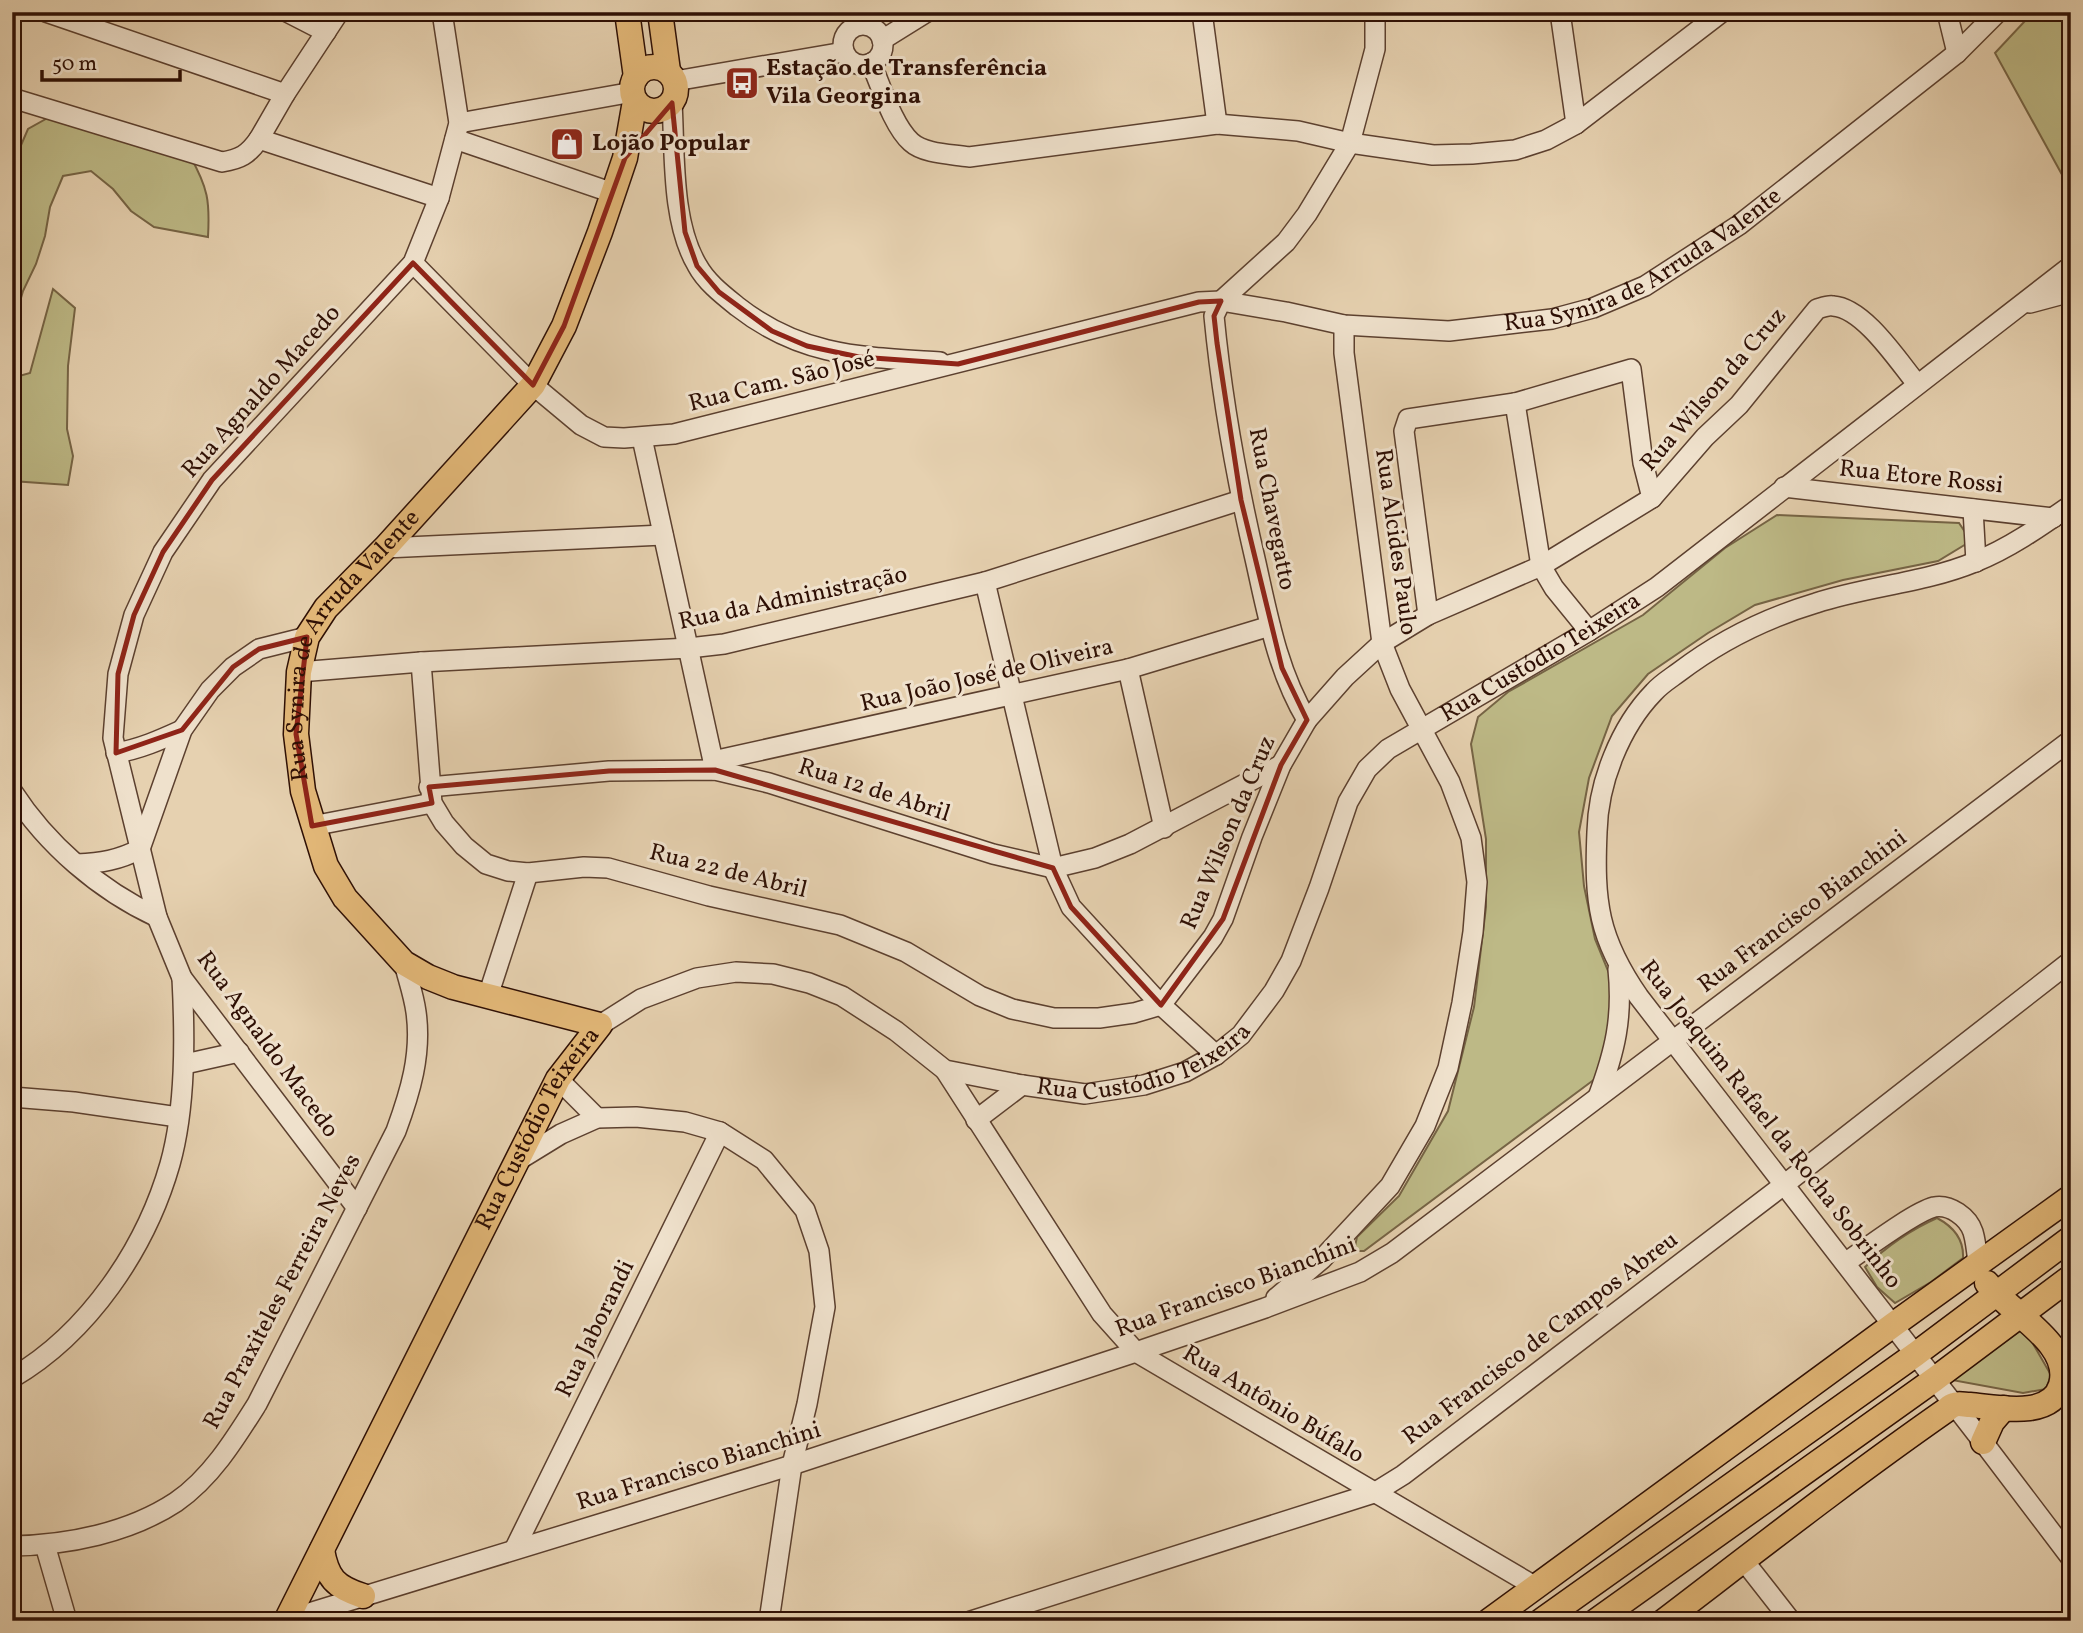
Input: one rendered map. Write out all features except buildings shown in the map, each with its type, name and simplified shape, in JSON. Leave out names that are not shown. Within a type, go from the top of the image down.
[{"type":"main road","name":"Rua Synira de Arruda Valente","points":[[600,1025],[488,996],[428,977],[404,963],[345,898],[326,866],[303,791],[296,734],[299,672],[307,637],[326,608],[386,548],[533,385],[564,326],[625,158],[635,90],[627,12]]},
{"type":"main road","points":[[660,12],[669,91],[652,111],[642,108],[635,90],[642,71],[650,67],[660,67],[669,91]]},
{"type":"main road","name":"Rua Synira de Arruda Valente","points":[[625,158],[669,91]]},
{"type":"main road","name":"Rua Custódio Teixeira","points":[[285,1620],[558,1079],[600,1025]]},
{"type":"main road","points":[[1489,1621],[2071,1197]]},
{"type":"main road","points":[[1541,1621],[1916,1354],[2071,1238]]},
{"type":"main road","points":[[1664,1621],[1817,1503],[1954,1404],[2031,1409],[2063,1395],[2061,1385],[2066,1363],[2042,1335],[1995,1294],[1984,1280],[1978,1265]]},
{"type":"main road","points":[[1595,1621],[1935,1379],[2071,1277]]},
{"type":"main road","points":[[1983,1441],[1992,1422],[2004,1408]]},
{"type":"main road","points":[[321,1550],[330,1575],[338,1586],[363,1596]]},
{"type":"street","points":[[46,12],[285,94]]},
{"type":"street","points":[[287,12],[326,32]]},
{"type":"street","points":[[12,98],[222,162],[237,160],[249,154],[339,12]]},
{"type":"street","name":"Rua Agnaldo Macedo","points":[[357,1208],[182,978],[158,917],[113,738],[118,674],[134,615],[163,552],[212,480],[413,264],[439,198],[457,131],[442,12]]},
{"type":"street","points":[[882,40],[927,12]]},
{"type":"street","points":[[1202,12],[1217,124]]},
{"type":"street","points":[[1221,301],[1286,242],[1307,214],[1350,144],[1375,49],[1376,12]]},
{"type":"street","points":[[1560,12],[1576,124]]},
{"type":"street","points":[[872,63],[900,128],[912,143],[931,151],[969,157],[1217,124],[1298,131],[1350,144],[1433,155],[1472,154],[1546,140],[1576,124],[1722,12]]},
{"type":"street","points":[[1947,12],[1957,53]]},
{"type":"street","name":"Rua Synira de Arruda Valente","points":[[1221,301],[1345,325],[1449,331],[1552,319],[1593,308],[1645,286],[1739,226],[1957,53],[1998,12]]},
{"type":"street","points":[[854,20],[874,29],[882,40],[881,53],[872,63],[865,65],[852,62],[844,52],[846,34],[854,20]]},
{"type":"street","points":[[844,52],[669,91],[678,202],[697,265],[719,292],[772,331],[807,346],[851,356],[958,364]]},
{"type":"street","points":[[457,131],[635,90]]},
{"type":"street","points":[[457,131],[613,193]]},
{"type":"street","points":[[259,139],[439,198]]},
{"type":"street","name":"Rua Cam. São José","points":[[413,264],[533,385],[581,425],[604,437],[642,438],[674,434],[1199,302],[1221,301]]},
{"type":"street","name":"Rua Custódio Teixeira","points":[[600,1025],[641,999],[697,978],[736,972],[772,974],[809,983],[842,996],[896,1031],[944,1070],[1022,1086],[1085,1094],[1154,1082],[1185,1072],[1216,1055],[1241,1035],[1274,991],[1291,961],[1348,802],[1367,769],[1388,749],[1589,631],[1657,587],[2071,266]]},
{"type":"street","points":[[2016,307],[2071,292]]},
{"type":"street","name":"Rua Chavegatto","points":[[1221,301],[1214,316],[1241,500],[1270,626],[1293,696],[1307,720]]},
{"type":"street","name":"Rua Wilson da Cruz","points":[[1161,1005],[1202,954],[1223,919],[1280,765],[1307,720],[1345,677],[1382,643],[1428,615],[1541,566],[1652,498],[1705,437],[1739,405],[1817,309],[1833,306],[1852,312],[1865,322],[1917,384]]},
{"type":"street","name":"Rua Alcides Paulo","points":[[1265,1308],[1322,1259],[1390,1186],[1425,1126],[1448,1068],[1473,932],[1477,882],[1471,838],[1450,782],[1400,689],[1382,643],[1344,353],[1345,325]]},
{"type":"street","points":[[851,356],[855,369],[851,390]]},
{"type":"street","points":[[1428,615],[1404,431],[1405,424],[1413,417],[1515,403],[1631,369],[1643,463],[1652,498]]},
{"type":"street","points":[[1515,403],[1541,566],[1554,588],[1589,631]]},
{"type":"street","points":[[642,438],[714,766]]},
{"type":"street","name":"Rua Etore Rossi","points":[[1784,487],[2053,518]]},
{"type":"street","name":"Rua da Administração","points":[[299,672],[421,662],[689,648],[724,643],[985,582],[1241,500]]},
{"type":"street","name":"Rua Joaquim Rafael da Rocha Sobrinho","points":[[2071,505],[2009,547],[1976,562],[1946,573],[1817,602],[1759,624],[1725,640],[1654,691],[1630,724],[1609,770],[1597,817],[1595,883],[1605,937],[1618,968],[2071,1558]]},
{"type":"street","points":[[1973,509],[1976,562]]},
{"type":"street","points":[[386,548],[663,535]]},
{"type":"street","points":[[985,582],[1053,868],[1071,907],[1161,1005],[1216,1055]]},
{"type":"street","name":"Rua João José de Oliveira","points":[[714,766],[1128,669],[1270,626]]},
{"type":"street","points":[[77,864],[102,863],[123,858],[140,849],[182,730],[211,690],[233,667],[259,649],[307,637]]},
{"type":"street","points":[[421,662],[431,795]]},
{"type":"street","points":[[1128,669],[1164,828]]},
{"type":"street","points":[[116,752],[154,743],[182,730]]},
{"type":"street","name":"Rua Francisco Bianchini","points":[[285,1620],[792,1465],[1136,1352],[1360,1272],[1392,1253],[2071,740]]},
{"type":"street","name":"Rua 12 de Abril","points":[[312,826],[431,795],[609,771],[714,766],[993,854],[1053,868],[1095,858],[1164,828],[1280,765]]},
{"type":"street","points":[[12,791],[47,835],[77,864],[127,903],[158,917]]},
{"type":"street","name":"Rua 22 de Abril","points":[[431,795],[444,823],[464,846],[486,864],[508,871],[528,873],[584,867],[608,868],[709,896],[840,925],[906,952],[979,996],[1012,1009],[1054,1018],[1099,1018],[1134,1013],[1161,1005]]},
{"type":"street","points":[[488,996],[528,873]]},
{"type":"street","name":"Rua Francisco de Campos Abreu","points":[[971,1621],[1374,1493],[1403,1475],[1785,1184],[2071,961]]},
{"type":"street","name":"Rua Praxiteles Ferreira Neves","points":[[12,1546],[45,1545],[98,1535],[149,1518],[177,1501],[207,1474],[232,1444],[257,1404],[396,1132],[411,1091],[418,1053],[416,1013],[404,963]]},
{"type":"street","points":[[1598,1097],[1620,1020],[1618,968]]},
{"type":"street","points":[[12,1378],[54,1348],[95,1307],[127,1262],[151,1217],[171,1163],[178,1117],[185,1063],[182,978]]},
{"type":"street","points":[[185,1063],[239,1052]]},
{"type":"street","name":"Rua Antônio Búfalo","points":[[944,1070],[1102,1314],[1136,1352],[1536,1587]]},
{"type":"street","points":[[558,1079],[597,1118]]},
{"type":"street","points":[[976,1120],[1022,1086]]},
{"type":"street","points":[[12,1097],[74,1102],[178,1117]]},
{"type":"street","points":[[517,1161],[561,1134],[597,1118],[636,1117],[685,1122],[720,1132],[764,1160],[805,1210],[819,1251],[825,1307],[807,1404],[792,1465],[769,1621]]},
{"type":"street","name":"Rua Jaborandi","points":[[515,1548],[720,1132]]},
{"type":"street","points":[[1845,1263],[1916,1216],[1936,1207],[1945,1207],[1957,1212],[1967,1221],[1974,1233],[1978,1265]]},
{"type":"street","points":[[45,1545],[66,1621]]},
{"type":"street","points":[[1744,1561],[1791,1621]]},
{"type":"highlighted area","points":[[672,103],[685,232],[697,266],[719,292],[772,331],[807,346],[859,357],[958,364],[1199,302],[1221,301],[1214,316],[1241,500],[1282,668],[1307,720],[1281,765],[1223,919],[1161,1005],[1071,907],[1053,868],[715,770],[609,771],[429,787],[432,803],[312,826],[296,734],[307,637],[259,649],[233,667],[182,730],[116,753],[118,674],[134,615],[163,552],[212,480],[413,263],[533,385],[564,326],[625,158]]},
{"type":"shaded area","points":[[2029,12],[2071,12],[2071,191],[1995,53],[2025,21]]},
{"type":"shaded area","points":[[53,115],[190,156],[201,177],[206,195],[208,237],[154,227],[131,211],[113,189],[91,171],[63,176],[50,207],[45,236],[23,291],[12,329],[12,166],[28,129]]},
{"type":"shaded area","points":[[53,289],[75,308],[68,366],[67,429],[73,456],[68,485],[12,481],[12,378],[30,373]]},
{"type":"shaded area","points":[[1777,515],[1959,523],[1971,541],[1938,561],[1843,580],[1755,605],[1648,674],[1612,716],[1589,778],[1579,832],[1584,886],[1595,939],[1622,1005],[1603,1073],[1364,1251],[1354,1251],[1357,1237],[1399,1196],[1448,1111],[1474,1007],[1486,907],[1486,839],[1471,744],[1478,717],[1508,692],[1643,615],[1725,548]]},
{"type":"shaded area","points":[[1937,1218],[1957,1234],[1962,1245],[1963,1258],[1931,1282],[1895,1303],[1877,1287],[1865,1267],[1899,1240]]},
{"type":"shaded area","points":[[2024,1328],[2051,1375],[2046,1389],[2023,1393],[1952,1380]]},
{"type":"place","name":"Estação de Transferência Vila Georgina","points":[[742,83]]},
{"type":"place","name":"Lojão Popular","points":[[567,144]]}]
